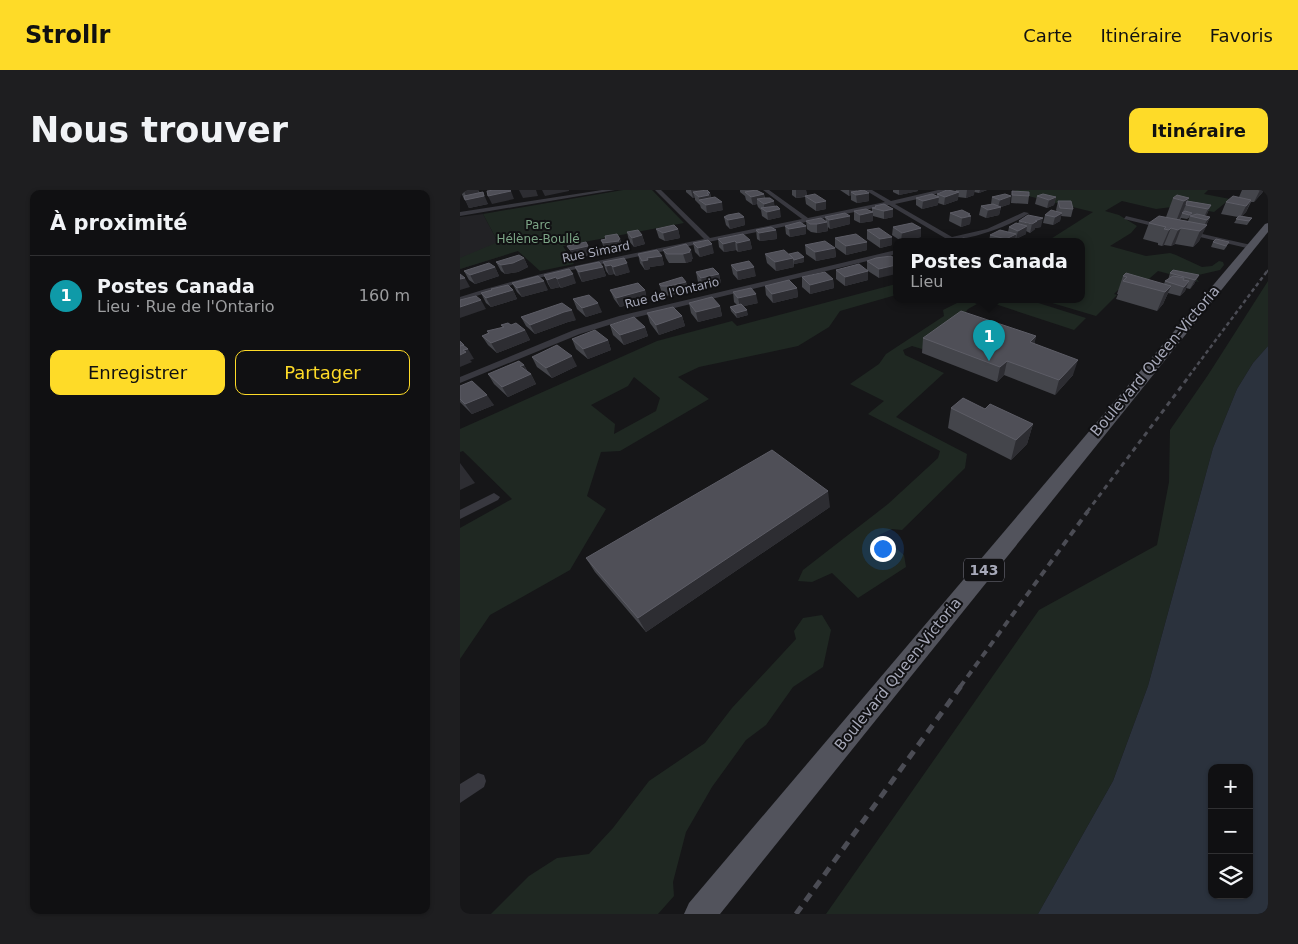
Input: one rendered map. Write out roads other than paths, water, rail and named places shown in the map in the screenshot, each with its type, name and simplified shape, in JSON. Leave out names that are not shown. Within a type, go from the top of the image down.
[{"type":"main road","name":"Boulevard Queen-Victoria","points":[[700,914],[1268,226]]},
{"type":"street","points":[[460,214],[612,190]]},
{"type":"street","points":[[658,190],[708,240]]},
{"type":"street","points":[[766,190],[807,220]]},
{"type":"street","points":[[868,190],[950,238]]},
{"type":"street","name":"Rue Simard","points":[[460,299],[544,274],[892,203],[944,190]]},
{"type":"street","points":[[956,238],[995,228],[1026,213]]},
{"type":"street","points":[[1126,218],[1251,247]]},
{"type":"street","name":"Rue de l'Ontario","points":[[460,380],[577,332],[622,318],[893,253]]},
{"type":"street","points":[[460,515],[494,497]]},
{"type":"street","points":[[460,794],[478,781]]},
{"type":"railway","points":[[1189,376],[1268,270],[1267,272]]},
{"type":"railway","points":[[1087,512],[1190,375]]},
{"type":"railway","points":[[960,687],[1088,511]]},
{"type":"railway","points":[[796,914],[961,686]]},
{"type":"place","name":"Postes Canada","points":[[989,361]]},
{"type":"park label","name":"Parc Hélène-Boullé","points":[[538,232]]}]
